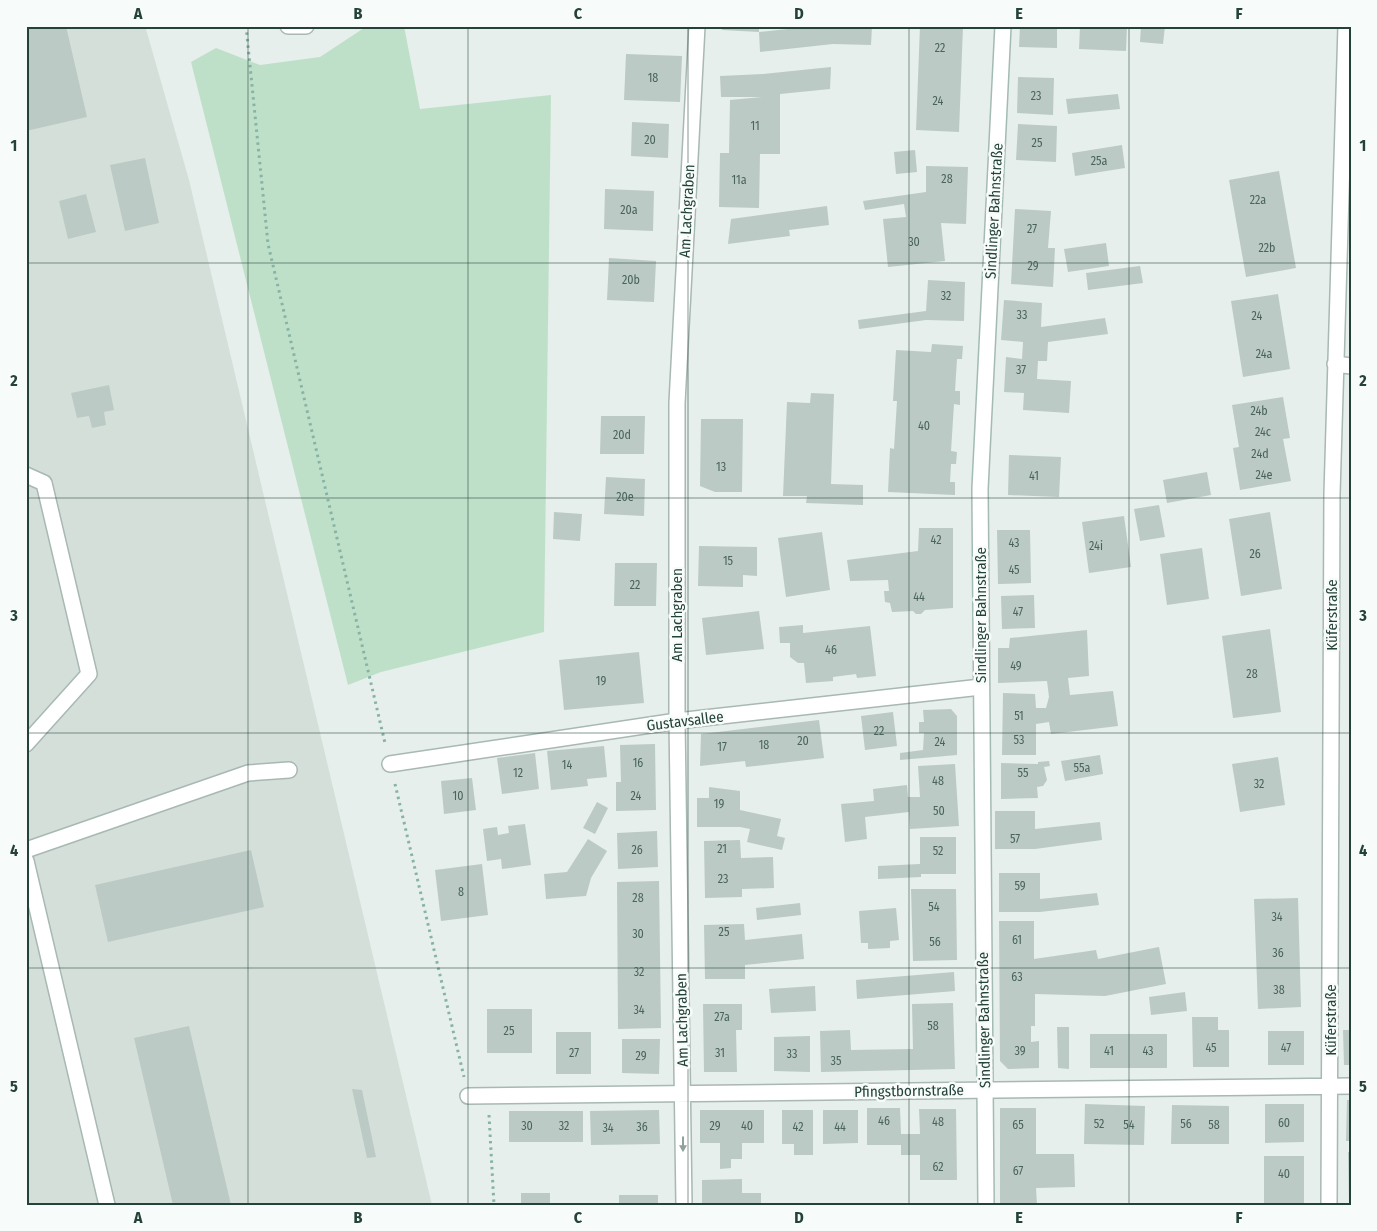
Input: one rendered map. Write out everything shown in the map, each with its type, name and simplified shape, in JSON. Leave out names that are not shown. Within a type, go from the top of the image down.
[{"type":"street","points":[[288,26],[306,26]]},
{"type":"street","name":"Am Lachgraben","points":[[684,1205],[677,721],[677,404],[696,26]]},
{"type":"street","name":"Sindlinger Bahnstraße","points":[[986,1205],[980,489],[1003,26]]},
{"type":"street","name":"Küferstraße","points":[[1329,1205],[1331,1087],[1332,494],[1346,26]]},
{"type":"street","points":[[1335,364],[1351,366]]},
{"type":"street","points":[[26,475],[44,483],[89,674],[26,744]]},
{"type":"street","name":"Gustavsallee","points":[[390,764],[677,721],[981,687]]},
{"type":"street","points":[[26,850],[248,773],[289,770]]},
{"type":"street","points":[[27,865],[106,1205]]},
{"type":"street","name":"Pfingstbornstraße","points":[[468,1096],[1351,1086]]},
{"type":"path","points":[[246,26],[268,244],[468,1096]]},
{"type":"path","points":[[489,1097],[494,1205]]},
{"type":"shaded area","points":[[26,26],[145,26],[189,180],[432,1205],[26,1205]]},
{"type":"green space","points":[[367,26],[404,26],[420,109],[551,95],[544,632],[381,672],[348,685],[191,62],[216,48],[260,65],[320,57]]},
{"type":"building","points":[[26,26],[66,26],[87,117],[26,131]]},
{"type":"building","points":[[722,26],[759,26],[759,32],[722,30]]},
{"type":"building","points":[[816,26],[872,26],[871,45],[833,44],[760,52],[759,32]]},
{"type":"building","points":[[920,26],[963,26],[959,132],[916,130]]},
{"type":"building","points":[[1020,26],[1057,26],[1057,48],[1019,47]]},
{"type":"building","points":[[1080,26],[1127,26],[1126,51],[1079,49]]},
{"type":"building","points":[[1141,26],[1165,26],[1163,44],[1140,42]]},
{"type":"building","points":[[626,54],[682,56],[680,102],[624,100]]},
{"type":"building","points":[[831,67],[830,89],[780,94],[780,154],[760,154],[759,208],[719,207],[720,153],[729,153],[730,100],[762,97],[721,97],[720,76]]},
{"type":"building","points":[[1018,77],[1054,78],[1053,115],[1017,113]]},
{"type":"building","points":[[1118,94],[1120,109],[1068,114],[1066,99]]},
{"type":"building","points":[[632,122],[669,124],[668,158],[631,156]]},
{"type":"building","points":[[1018,124],[1057,126],[1056,162],[1016,160]]},
{"type":"building","points":[[1122,145],[1125,168],[1075,176],[1072,153]]},
{"type":"building","points":[[915,150],[917,172],[896,174],[894,152]]},
{"type":"building","points":[[145,158],[159,223],[125,231],[110,165]]},
{"type":"building","points":[[926,166],[968,167],[966,224],[941,223],[945,261],[888,267],[883,219],[906,217],[904,204],[865,210],[863,201],[926,192]]},
{"type":"building","points":[[1279,171],[1296,268],[1246,277],[1229,180]]},
{"type":"building","points":[[605,189],[654,191],[653,231],[604,229]]},
{"type":"building","points":[[86,194],[96,232],[68,239],[59,201]]},
{"type":"building","points":[[827,206],[829,225],[789,230],[790,236],[728,244],[731,219]]},
{"type":"building","points":[[1015,209],[1051,211],[1048,248],[1055,248],[1053,287],[1011,284]]},
{"type":"building","points":[[1106,243],[1109,266],[1068,272],[1064,249]]},
{"type":"building","points":[[609,258],[656,261],[654,302],[607,300]]},
{"type":"building","points":[[1140,266],[1143,283],[1088,290],[1086,273]]},
{"type":"building","points":[[928,280],[965,282],[964,321],[926,320],[859,329],[858,320],[926,311]]},
{"type":"building","points":[[1278,294],[1290,369],[1243,377],[1231,301]]},
{"type":"building","points":[[1004,300],[1042,303],[1041,327],[1105,318],[1108,334],[1048,342],[1047,361],[1038,361],[1037,379],[1071,381],[1069,413],[1023,410],[1024,393],[1004,392],[1006,357],[1022,359],[1023,342],[1001,340]]},
{"type":"building","points":[[932,344],[963,346],[962,359],[957,359],[955,391],[960,391],[960,405],[954,404],[951,451],[957,452],[956,464],[951,464],[950,482],[955,482],[955,495],[888,492],[890,448],[894,449],[897,401],[893,401],[896,350],[931,352]]},
{"type":"building","points":[[109,385],[114,410],[104,412],[106,425],[92,428],[89,416],[77,418],[71,393]]},
{"type":"building","points":[[811,393],[834,394],[831,484],[863,485],[863,505],[806,503],[807,496],[783,496],[787,402],[810,403]]},
{"type":"building","points":[[1283,397],[1290,438],[1283,439],[1291,481],[1240,490],[1233,448],[1239,447],[1232,405]]},
{"type":"building","points":[[601,416],[645,416],[644,454],[600,454]]},
{"type":"building","points":[[701,419],[743,419],[742,492],[715,492],[700,486]]},
{"type":"building","points":[[1009,455],[1061,457],[1059,497],[1008,495]]},
{"type":"building","points":[[1207,472],[1211,495],[1167,503],[1163,480]]},
{"type":"building","points":[[606,477],[645,479],[644,516],[604,514]]},
{"type":"building","points":[[1159,505],[1165,537],[1140,541],[1134,509]]},
{"type":"building","points":[[554,512],[582,514],[580,541],[553,539]]},
{"type":"building","points":[[1270,512],[1282,589],[1241,596],[1229,519]]},
{"type":"building","points":[[1124,516],[1131,567],[1089,573],[1082,522]]},
{"type":"building","points":[[919,528],[953,528],[953,608],[925,610],[921,614],[916,614],[913,611],[892,612],[890,603],[885,602],[884,591],[889,591],[888,580],[850,581],[847,560],[918,551]]},
{"type":"building","points":[[997,530],[1030,530],[1031,583],[998,584]]},
{"type":"building","points":[[822,532],[830,590],[786,597],[778,538]]},
{"type":"building","points":[[699,546],[757,547],[757,576],[743,575],[743,587],[698,586]]},
{"type":"building","points":[[1202,548],[1209,599],[1167,605],[1160,554]]},
{"type":"building","points":[[615,563],[657,563],[656,606],[614,606]]},
{"type":"building","points":[[1034,595],[1035,628],[1002,629],[1001,596]]},
{"type":"building","points":[[759,611],[764,649],[706,655],[702,618]]},
{"type":"building","points":[[803,625],[803,633],[870,626],[876,676],[857,678],[856,674],[833,677],[833,681],[806,683],[804,663],[798,663],[790,657],[790,643],[780,643],[779,627]]},
{"type":"building","points":[[1270,629],[1281,712],[1233,718],[1222,636]]},
{"type":"building","points":[[1087,630],[1089,676],[1068,678],[1070,695],[1113,691],[1118,726],[1051,734],[1049,722],[1036,724],[1036,755],[1002,755],[1003,693],[1035,694],[1036,708],[1046,708],[1049,697],[1047,681],[998,683],[998,648],[1009,648],[1010,638]]},
{"type":"building","points":[[639,652],[644,703],[564,710],[559,660]]},
{"type":"building","points":[[951,709],[957,716],[957,755],[900,760],[900,753],[923,750],[924,733],[919,733],[919,722],[924,722],[923,710]]},
{"type":"building","points":[[893,712],[897,746],[865,750],[861,716]]},
{"type":"building","points":[[819,720],[824,758],[746,767],[745,761],[700,766],[701,734]]},
{"type":"building","points":[[655,744],[656,810],[616,811],[616,782],[621,782],[620,745]]},
{"type":"building","points":[[604,746],[607,777],[587,779],[588,786],[551,790],[547,751]]},
{"type":"building","points":[[535,753],[539,789],[502,794],[497,758]]},
{"type":"building","points":[[1100,755],[1103,774],[1065,781],[1061,761]]},
{"type":"building","points":[[1278,757],[1285,805],[1240,812],[1232,764]]},
{"type":"building","points":[[1049,761],[1050,766],[1044,767],[1047,780],[1043,786],[1037,787],[1038,798],[1001,799],[1001,763],[1038,764],[1038,762]]},
{"type":"building","points":[[955,764],[959,826],[910,829],[909,812],[865,817],[867,839],[845,842],[841,804],[874,801],[873,789],[907,785],[908,797],[920,797],[918,766]]},
{"type":"building","points":[[472,778],[476,810],[444,814],[441,781]]},
{"type":"building","points":[[709,787],[740,791],[740,810],[781,819],[777,836],[785,838],[782,850],[747,842],[750,829],[740,827],[697,827],[697,798],[709,798]]},
{"type":"building","points":[[597,802],[608,808],[595,834],[583,828]]},
{"type":"building","points":[[995,811],[1035,811],[1035,829],[1100,822],[1102,840],[1035,849],[995,849]]},
{"type":"building","points":[[525,824],[531,865],[502,869],[501,859],[487,861],[483,829],[497,827],[498,835],[509,833],[508,826]]},
{"type":"building","points":[[657,831],[658,867],[618,869],[617,833]]},
{"type":"building","points":[[920,837],[956,837],[956,874],[921,874],[921,877],[878,879],[878,866],[920,864]]},
{"type":"building","points":[[588,839],[607,851],[591,878],[586,896],[546,899],[544,874],[567,872]]},
{"type":"building","points":[[740,840],[741,858],[773,857],[774,888],[742,889],[742,897],[705,898],[704,841]]},
{"type":"building","points":[[251,850],[264,907],[108,942],[95,885]]},
{"type":"building","points":[[482,864],[488,915],[441,921],[435,870]]},
{"type":"building","points":[[999,873],[1040,873],[1040,899],[1097,893],[1099,905],[1040,912],[999,912]]},
{"type":"building","points":[[659,881],[661,1028],[618,1029],[617,882]]},
{"type":"building","points":[[911,889],[956,889],[957,960],[913,961]]},
{"type":"building","points":[[1298,898],[1301,1007],[1258,1009],[1254,899]]},
{"type":"building","points":[[800,903],[801,915],[757,920],[756,908]]},
{"type":"building","points":[[896,908],[899,940],[890,941],[890,948],[868,949],[868,943],[861,943],[859,911]]},
{"type":"building","points":[[999,921],[1034,921],[1034,959],[1096,950],[1098,959],[1159,947],[1166,984],[1105,996],[1035,994],[1035,1026],[1031,1026],[1031,1042],[1039,1041],[1039,1068],[1008,1069],[1000,1061]]},
{"type":"building","points":[[744,924],[745,940],[802,934],[804,959],[745,965],[745,979],[705,979],[704,925]]},
{"type":"building","points":[[954,972],[955,991],[857,999],[856,980]]},
{"type":"building","points":[[815,986],[816,1011],[771,1013],[769,989]]},
{"type":"building","points":[[1185,992],[1187,1011],[1151,1015],[1149,997]]},
{"type":"building","points":[[953,1003],[955,1069],[821,1072],[820,1031],[850,1030],[851,1050],[913,1049],[912,1004]]},
{"type":"building","points":[[703,1004],[742,1004],[742,1030],[736,1030],[737,1072],[704,1072]]},
{"type":"building","points":[[487,1009],[532,1009],[532,1053],[487,1053]]},
{"type":"building","points":[[1192,1017],[1218,1017],[1218,1030],[1229,1030],[1229,1067],[1193,1067]]},
{"type":"building","points":[[189,1026],[231,1205],[173,1205],[134,1038]]},
{"type":"building","points":[[1057,1027],[1069,1027],[1069,1069],[1058,1068]]},
{"type":"building","points":[[1343,1030],[1351,1030],[1351,1065],[1344,1065]]},
{"type":"building","points":[[1268,1031],[1304,1031],[1304,1065],[1268,1065]]},
{"type":"building","points":[[556,1032],[591,1032],[591,1074],[556,1074]]},
{"type":"building","points":[[1090,1034],[1167,1034],[1167,1068],[1090,1068]]},
{"type":"building","points":[[810,1036],[810,1072],[774,1071],[774,1037]]},
{"type":"building","points":[[622,1039],[660,1039],[659,1074],[622,1073]]},
{"type":"building","points":[[352,1089],[362,1090],[376,1157],[367,1158]]},
{"type":"building","points":[[1347,1100],[1351,1100],[1351,1141],[1346,1141]]},
{"type":"building","points":[[1085,1104],[1145,1106],[1144,1145],[1084,1144]]},
{"type":"building","points":[[1265,1104],[1304,1104],[1304,1142],[1265,1143]]},
{"type":"building","points":[[1172,1105],[1229,1106],[1229,1144],[1171,1144]]},
{"type":"building","points":[[867,1108],[900,1108],[901,1134],[920,1134],[919,1109],[956,1109],[957,1180],[920,1180],[920,1155],[901,1155],[901,1145],[867,1145]]},
{"type":"building","points":[[1000,1108],[1036,1108],[1036,1154],[1074,1154],[1075,1187],[1036,1188],[1037,1205],[1000,1205]]},
{"type":"building","points":[[659,1110],[660,1144],[591,1145],[590,1111]]},
{"type":"building","points":[[700,1110],[764,1110],[764,1143],[742,1143],[742,1159],[731,1159],[731,1168],[720,1169],[720,1143],[700,1143]]},
{"type":"building","points":[[782,1110],[813,1110],[813,1155],[794,1155],[794,1144],[782,1144]]},
{"type":"building","points":[[823,1110],[858,1110],[858,1143],[823,1144]]},
{"type":"building","points":[[509,1111],[583,1111],[583,1142],[509,1142]]},
{"type":"building","points":[[1348,1152],[1351,1152],[1351,1205],[1349,1205]]},
{"type":"building","points":[[1264,1156],[1304,1156],[1304,1205],[1264,1205]]},
{"type":"building","points":[[742,1179],[742,1193],[761,1193],[761,1205],[702,1205],[702,1180]]},
{"type":"building","points":[[521,1193],[550,1193],[550,1205],[521,1205]]},
{"type":"building","points":[[619,1195],[658,1195],[658,1205],[619,1205]]}]
